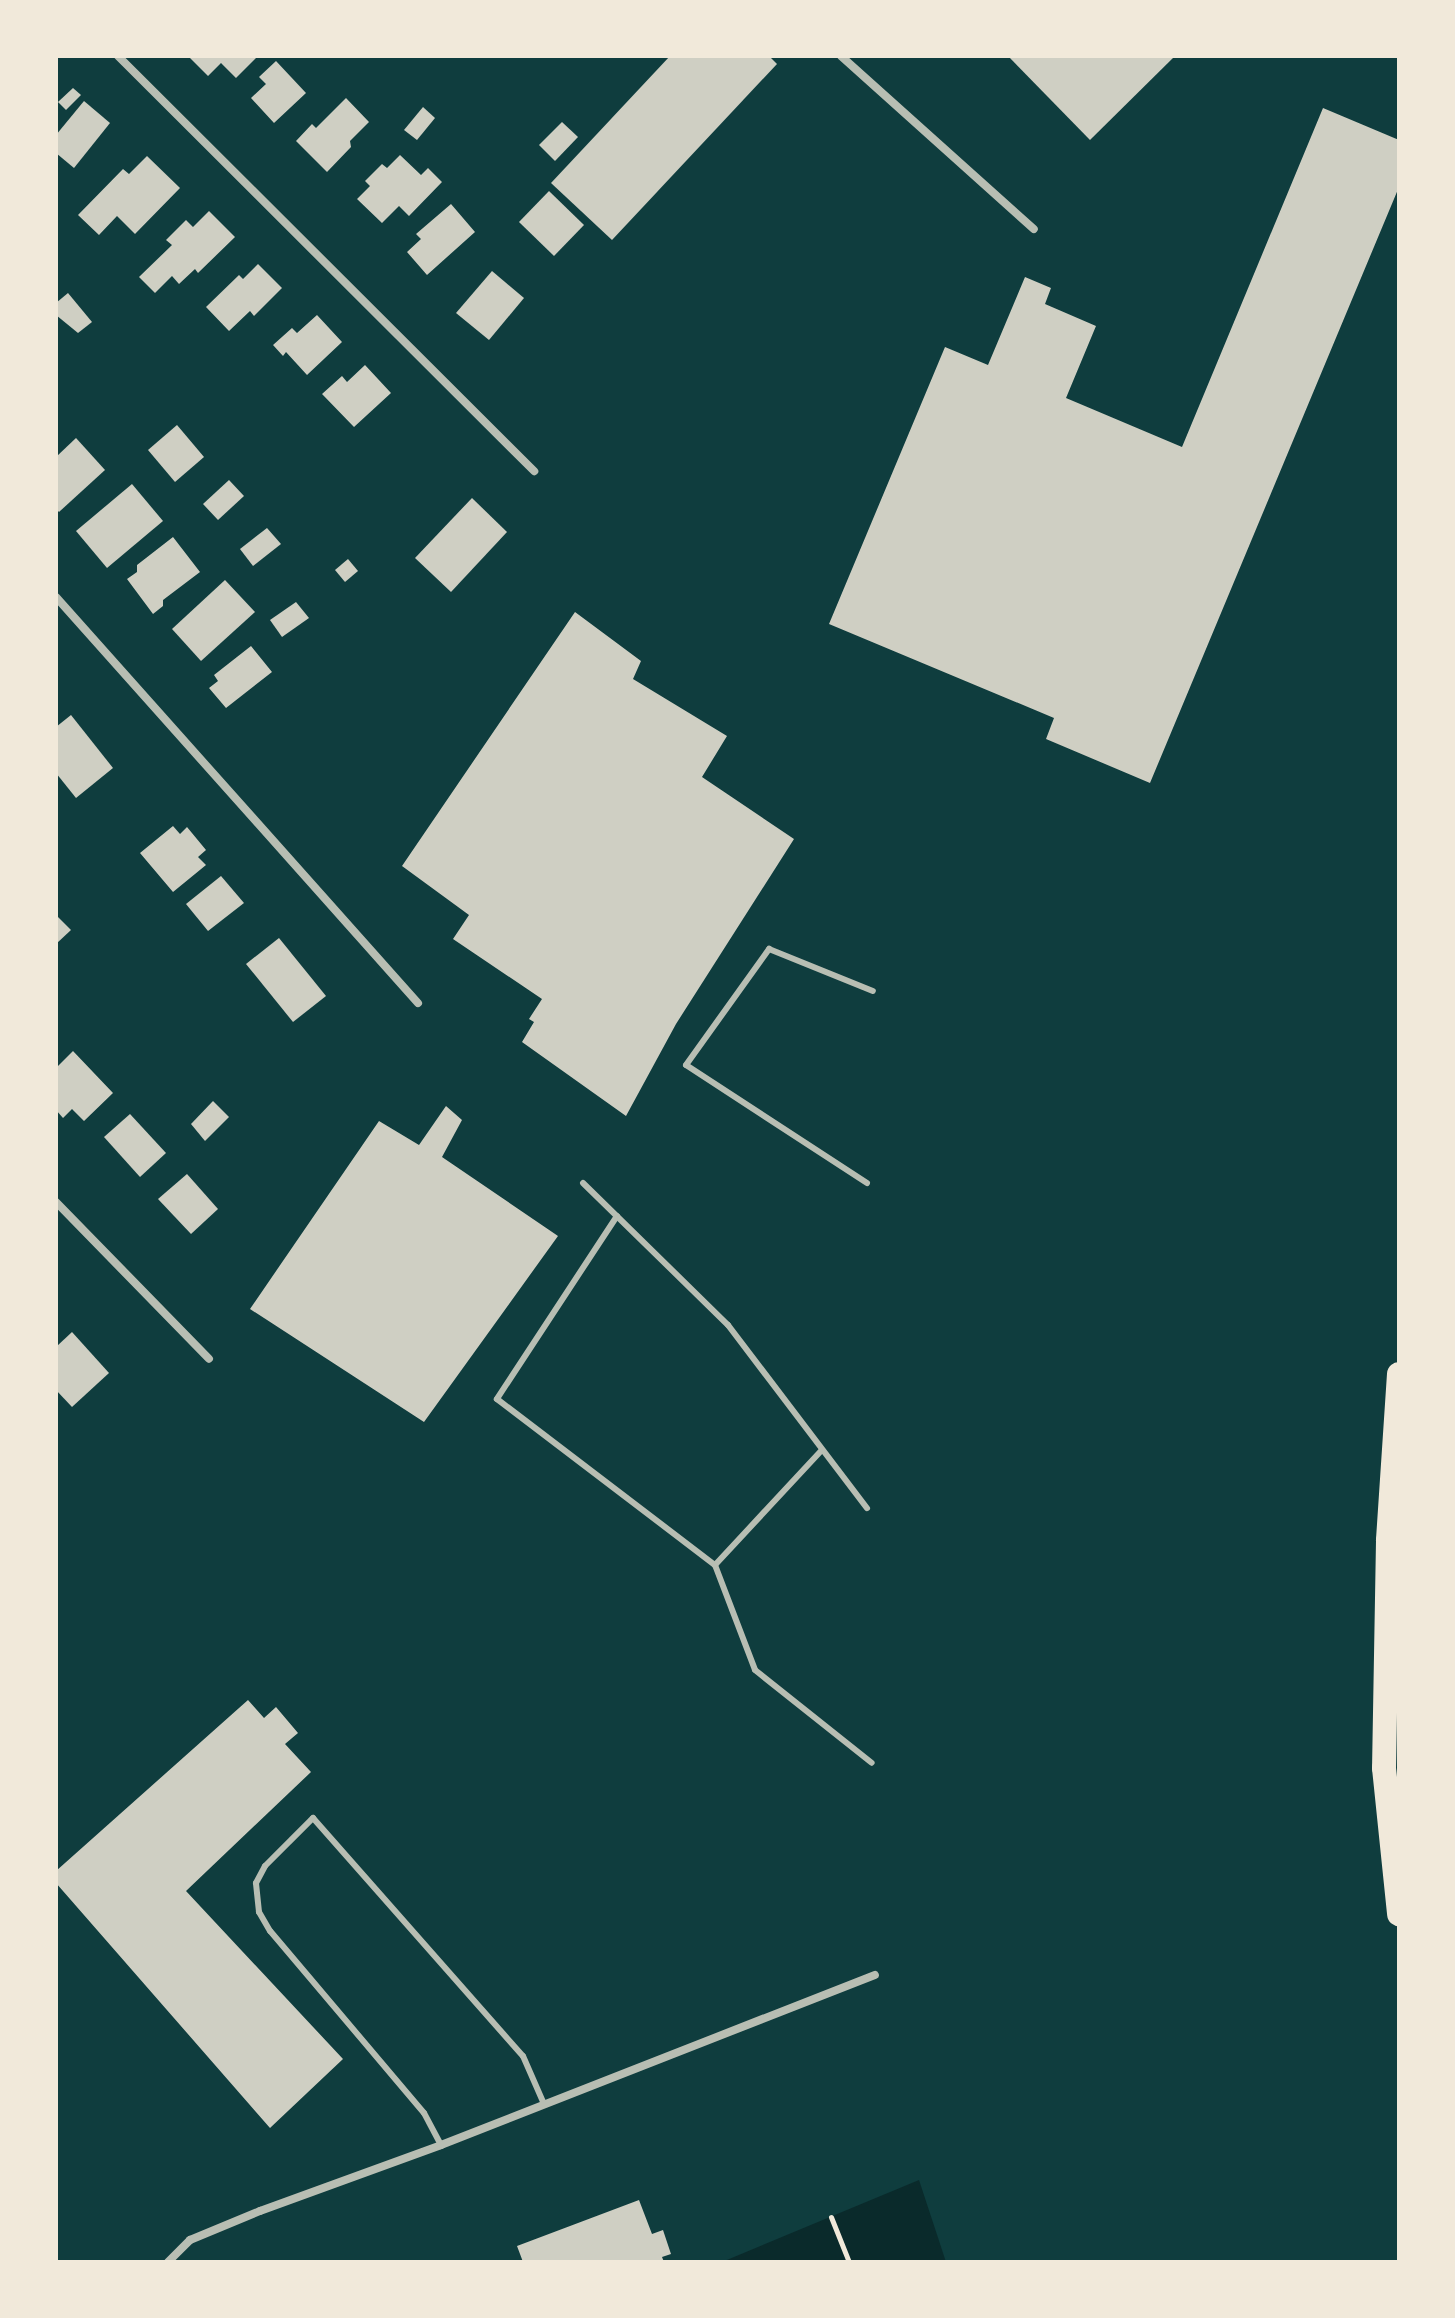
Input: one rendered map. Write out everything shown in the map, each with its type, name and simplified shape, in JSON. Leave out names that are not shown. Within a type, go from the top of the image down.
[{"type":"highway","points":[[1399,1374],[1388,1541],[1384,1768],[1399,1914]]},
{"type":"street","points":[[118,56],[534,471]]},
{"type":"street","points":[[841,56],[1034,229]]},
{"type":"street","points":[[56,597],[418,1003]]},
{"type":"street","points":[[56,1202],[209,1359]]},
{"type":"street","points":[[168,2262],[190,2240],[875,1975]]},
{"type":"lane","points":[[867,1183],[686,1065],[769,949],[873,991]]},
{"type":"lane","points":[[583,1183],[728,1325],[867,1508]]},
{"type":"lane","points":[[617,1216],[497,1399],[715,1565],[755,1670],[872,1763]]},
{"type":"lane","points":[[715,1565],[822,1450]]},
{"type":"lane","points":[[441,2145],[424,2113],[270,1931],[259,1912],[256,1893],[260,1874],[270,1858],[313,1818],[523,2056],[544,2104]]},
{"type":"path","points":[[831,2217],[849,2262]]},
{"type":"water","points":[[919,2180],[946,2262],[722,2262]]},
{"type":"building","points":[[258,56],[236,78],[221,63],[208,76],[190,58]]},
{"type":"building","points":[[670,56],[769,56],[777,64],[612,240],[551,183]]},
{"type":"building","points":[[1008,56],[1175,56],[1090,140]]},
{"type":"building","points":[[276,61],[306,93],[274,123],[251,98],[266,84],[259,77]]},
{"type":"building","points":[[73,88],[81,95],[66,110],[58,102]]},
{"type":"building","points":[[346,98],[369,122],[327,172],[296,141],[312,124],[316,128]]},
{"type":"building","points":[[84,101],[110,123],[74,168],[56,153],[56,135]]},
{"type":"building","points":[[423,107],[435,118],[417,140],[404,130]]},
{"type":"building","points":[[1323,108],[1399,140],[1399,187],[1150,783],[1046,739],[1054,718],[829,624],[945,347],[988,365],[1025,277],[1051,288],[1045,304],[1096,326],[1066,398],[1182,447]]},
{"type":"building","points":[[562,122],[578,137],[555,161],[539,145]]},
{"type":"building","points":[[400,155],[421,175],[428,168],[442,182],[409,216],[399,206],[382,223],[357,199],[370,186],[365,181],[382,164],[387,168]]},
{"type":"building","points":[[147,156],[180,188],[135,234],[117,216],[99,235],[78,215],[123,169],[129,174]]},
{"type":"building","points":[[549,191],[584,225],[554,256],[519,222]]},
{"type":"building","points":[[451,204],[475,232],[427,275],[407,252],[421,239],[416,234]]},
{"type":"building","points":[[209,211],[235,237],[198,273],[195,269],[179,284],[172,276],[155,293],[139,277],[172,245],[166,240],[186,220],[193,227]]},
{"type":"building","points":[[258,264],[282,288],[254,316],[250,311],[229,331],[206,307],[239,275],[243,279]]},
{"type":"building","points":[[492,271],[524,298],[489,340],[456,313]]},
{"type":"building","points":[[68,293],[92,322],[78,333],[56,315],[56,303]]},
{"type":"building","points":[[317,315],[342,342],[307,375],[286,352],[283,356],[273,345],[292,328],[297,333]]},
{"type":"building","points":[[365,365],[391,393],[354,427],[322,394],[342,376],[347,382]]},
{"type":"building","points":[[177,425],[204,457],[175,482],[148,450]]},
{"type":"building","points":[[76,438],[105,470],[59,512],[56,509],[56,457]]},
{"type":"building","points":[[229,480],[244,496],[218,520],[203,504]]},
{"type":"building","points":[[132,484],[163,521],[107,568],[76,531]]},
{"type":"building","points":[[472,498],[507,532],[451,592],[415,558]]},
{"type":"building","points":[[267,528],[281,544],[253,566],[240,549]]},
{"type":"building","points":[[173,537],[200,572],[163,600],[163,606],[153,614],[127,579],[137,572],[137,565]]},
{"type":"building","points":[[348,559],[358,571],[345,582],[335,570]]},
{"type":"building","points":[[225,580],[255,612],[201,661],[172,629]]},
{"type":"building","points":[[296,602],[309,618],[282,637],[270,620]]},
{"type":"building","points":[[575,612],[641,661],[633,679],[727,736],[702,777],[794,839],[676,1024],[626,1116],[522,1042],[534,1022],[529,1019],[542,999],[453,939],[469,915],[402,866]]},
{"type":"building","points":[[251,646],[272,672],[226,708],[209,688],[218,681],[214,675]]},
{"type":"building","points":[[71,715],[113,768],[76,798],[56,773],[56,727]]},
{"type":"building","points":[[173,826],[180,834],[187,827],[206,850],[198,857],[206,865],[173,892],[140,853]]},
{"type":"building","points":[[221,876],[244,903],[208,931],[186,904]]},
{"type":"building","points":[[56,915],[71,930],[56,944]]},
{"type":"building","points":[[279,938],[326,996],[293,1022],[246,964]]},
{"type":"building","points":[[73,1051],[113,1093],[84,1121],[72,1109],[63,1118],[56,1110],[56,1068]]},
{"type":"building","points":[[213,1101],[229,1117],[205,1141],[191,1124]]},
{"type":"building","points":[[446,1106],[462,1120],[442,1157],[558,1236],[424,1422],[250,1309],[379,1121],[419,1145]]},
{"type":"building","points":[[130,1114],[166,1153],[140,1177],[104,1137]]},
{"type":"building","points":[[187,1174],[218,1209],[191,1234],[158,1199]]},
{"type":"building","points":[[72,1332],[109,1373],[72,1407],[56,1390],[56,1347]]},
{"type":"building","points":[[248,1700],[264,1718],[276,1707],[298,1733],[285,1744],[311,1772],[186,1891],[343,2059],[270,2128],[56,1883],[56,1871]]},
{"type":"building","points":[[639,2200],[652,2234],[663,2230],[671,2254],[662,2257],[664,2262],[523,2262],[517,2246]]}]
